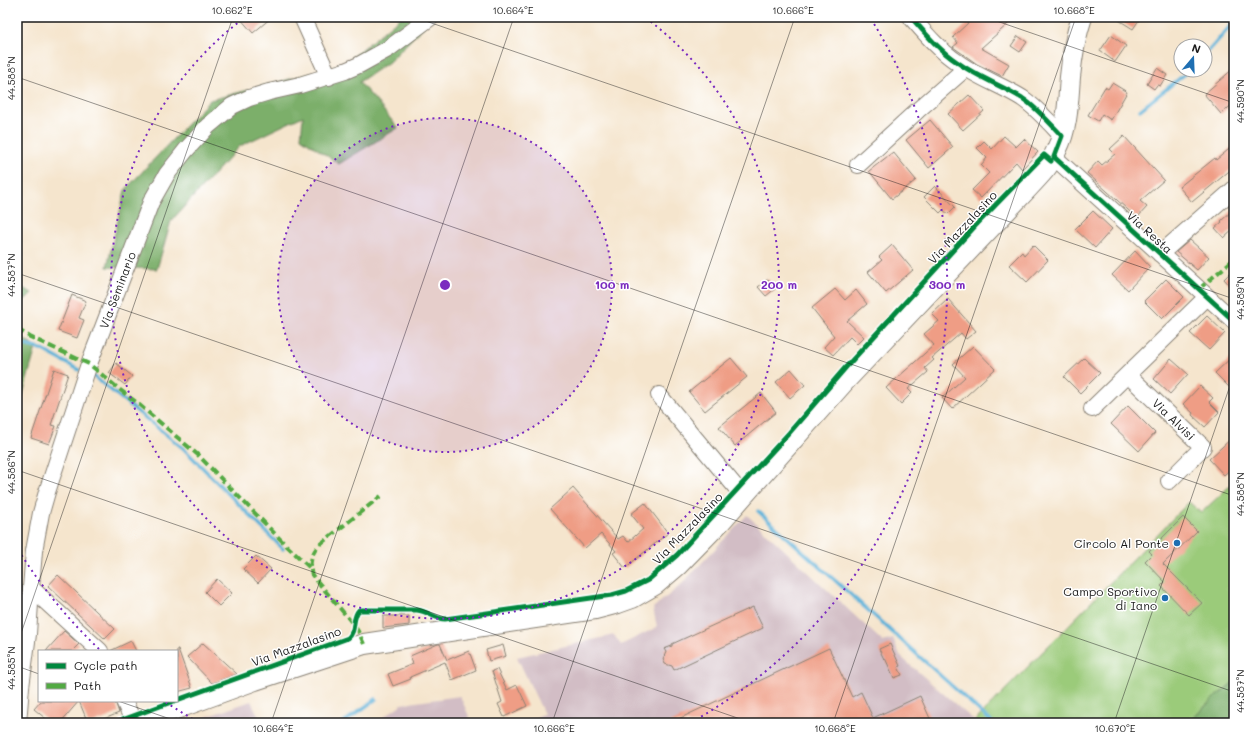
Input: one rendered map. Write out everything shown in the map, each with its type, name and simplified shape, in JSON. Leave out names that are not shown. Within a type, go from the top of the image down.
[{"type":"main road","name":"Via Mazzalasino","points":[[137,723],[255,680],[364,644],[595,609],[618,604],[632,598],[656,584],[677,566],[744,496],[844,382],[1048,166],[1054,157],[1062,136],[1068,105],[1073,51],[1082,17]]},
{"type":"street","points":[[302,17],[329,76]]},
{"type":"street","name":"Via Seminario","points":[[20,721],[21,687],[28,634],[37,534],[41,513],[51,476],[92,356],[151,202],[164,180],[186,150],[208,126],[232,106],[249,98],[300,85],[345,71],[374,57],[405,37],[430,17]]},
{"type":"street","points":[[911,17],[943,51],[966,68],[1033,106],[1062,136]]},
{"type":"street","points":[[858,165],[966,68]]},
{"type":"street","name":"Via Resta","points":[[1054,157],[1234,321]]},
{"type":"street","points":[[1160,254],[1234,190]]},
{"type":"street","points":[[1092,409],[1207,297]]},
{"type":"street","name":"Via Alvisi","points":[[1128,375],[1202,447],[1169,481]]},
{"type":"street","points":[[659,395],[744,496]]},
{"type":"street","points":[[31,588],[99,650]]},
{"type":"street","points":[[124,702],[134,723]]},
{"type":"shaded area","points":[[747,515],[883,642],[893,639],[900,656],[977,723],[521,723],[544,714],[517,657],[614,635],[621,645],[657,627],[653,608],[681,585]]},
{"type":"shaded area","points":[[460,696],[472,723],[375,723],[402,704]]},
{"type":"shaded area","points":[[251,701],[262,723],[189,723]]},
{"type":"green space","points":[[401,17],[433,17],[389,62],[359,82],[398,128],[339,164],[301,138],[303,116],[240,146],[171,221],[157,269],[107,267],[125,190],[210,100],[343,65]]},
{"type":"green space","points":[[17,285],[32,293],[17,308]]},
{"type":"green space","points":[[17,333],[36,348],[21,401],[17,404]]},
{"type":"green space","name":"Campo Sportivo di Iano","points":[[1234,482],[1234,682],[1215,697],[1188,723],[977,723],[975,721],[1189,502],[1201,513]]},
{"type":"green space","points":[[1234,682],[1234,723],[1188,723],[1215,697]]},
{"type":"building","points":[[239,17],[272,17],[253,33]]},
{"type":"building","points":[[964,17],[1002,17],[1008,24],[981,48],[1009,64],[1002,76],[977,64],[953,47],[958,43],[953,37],[969,22]]},
{"type":"building","points":[[1114,17],[1141,17],[1133,29]]},
{"type":"building","points":[[1111,35],[1126,46],[1115,62],[1100,51]]},
{"type":"building","points":[[1018,36],[1027,42],[1020,52],[1011,46]]},
{"type":"building","points":[[1157,68],[1167,75],[1160,86],[1157,85],[1154,89],[1147,84]]},
{"type":"building","points":[[1234,68],[1234,103],[1221,114],[1204,94]]},
{"type":"building","points":[[1112,83],[1127,92],[1111,120],[1102,114],[1098,121],[1088,115],[1105,87],[1108,89]]},
{"type":"building","points":[[969,95],[984,111],[963,130],[948,114]]},
{"type":"building","points":[[930,120],[953,147],[929,168],[906,140]]},
{"type":"building","points":[[1004,136],[1016,147],[1024,139],[1038,152],[1022,169],[1016,162],[981,198],[972,190],[989,173],[981,165],[987,158],[977,148],[984,141],[992,149]]},
{"type":"building","points":[[1124,136],[1164,180],[1140,201],[1147,207],[1137,218],[1087,173],[1098,161],[1102,165],[1115,154],[1110,149]]},
{"type":"building","points":[[1234,145],[1234,167],[1192,202],[1179,187]]},
{"type":"building","points":[[893,152],[916,180],[892,199],[869,171]]},
{"type":"building","points":[[935,186],[955,207],[948,214],[943,210],[940,213],[924,197]]},
{"type":"building","points":[[1234,209],[1234,229],[1224,238],[1215,228]]},
{"type":"building","points":[[1093,211],[1112,229],[1095,248],[1075,229]]},
{"type":"building","points":[[1190,240],[1209,257],[1197,270],[1176,252]]},
{"type":"building","points":[[892,245],[913,270],[886,293],[868,272],[882,260],[879,257]]},
{"type":"building","points":[[1033,245],[1048,260],[1027,282],[1009,265],[1022,252],[1024,255]]},
{"type":"building","points":[[1135,251],[1150,267],[1128,290],[1112,275]]},
{"type":"building","points":[[1230,273],[1234,278],[1234,290],[1224,279]]},
{"type":"building","points":[[768,279],[776,288],[766,296],[758,287]]},
{"type":"building","points":[[1166,279],[1184,297],[1162,319],[1144,301]]},
{"type":"building","points":[[835,289],[845,300],[856,290],[867,304],[847,321],[864,337],[857,344],[850,337],[833,355],[824,347],[834,336],[812,308]]},
{"type":"building","points":[[72,295],[86,301],[79,318],[84,320],[77,338],[58,331]]},
{"type":"building","points":[[948,299],[976,331],[966,339],[961,333],[932,358],[934,360],[925,368],[928,372],[908,389],[912,393],[901,404],[886,388],[934,345],[924,334],[939,321],[932,314]]},
{"type":"building","points":[[1207,316],[1225,333],[1209,350],[1190,333]]},
{"type":"building","points":[[973,346],[995,369],[952,409],[942,398],[965,377],[953,364]]},
{"type":"building","points":[[1234,355],[1234,392],[1215,373]]},
{"type":"building","points":[[731,358],[747,377],[705,411],[689,392]]},
{"type":"building","points":[[1084,358],[1100,373],[1080,393],[1064,377]]},
{"type":"building","points":[[1171,359],[1188,374],[1170,394],[1154,379]]},
{"type":"building","points":[[116,363],[132,376],[125,385],[109,373]]},
{"type":"building","points":[[54,369],[68,374],[51,425],[56,426],[49,444],[31,438]]},
{"type":"building","points":[[791,369],[805,385],[790,398],[776,382]]},
{"type":"building","points":[[1200,386],[1213,398],[1209,402],[1219,412],[1205,427],[1183,404]]},
{"type":"building","points":[[761,393],[776,412],[735,446],[719,427]]},
{"type":"building","points":[[1128,406],[1155,433],[1139,451],[1111,424]]},
{"type":"building","points":[[1234,436],[1234,466],[1224,475],[1209,459]]},
{"type":"building","points":[[573,488],[618,539],[623,536],[628,542],[643,529],[631,514],[645,503],[668,533],[625,568],[613,553],[616,551],[601,534],[585,548],[550,509]]},
{"type":"building","points":[[1183,517],[1197,531],[1163,564],[1202,603],[1189,615],[1161,586],[1165,582],[1145,561],[1152,554],[1149,551]]},
{"type":"building","points":[[256,556],[271,569],[258,583],[243,569]]},
{"type":"building","points":[[58,575],[115,629],[105,639],[48,586]]},
{"type":"building","points":[[217,579],[232,593],[219,606],[205,592]]},
{"type":"building","points":[[753,607],[763,628],[674,670],[672,666],[665,664],[663,659],[666,652],[664,649]]},
{"type":"building","points":[[383,616],[409,616],[409,625],[383,628]]},
{"type":"building","points":[[64,631],[79,644],[73,650],[47,650]]},
{"type":"building","points":[[131,641],[136,650],[112,650]]},
{"type":"building","points":[[203,643],[237,674],[212,683],[187,657]]},
{"type":"building","points":[[440,644],[447,660],[469,651],[476,670],[452,680],[445,662],[393,686],[388,674],[413,664],[410,656]]},
{"type":"building","points":[[890,644],[900,666],[898,667],[902,675],[894,678],[879,649]]},
{"type":"building","points":[[503,645],[506,656],[489,661],[486,650]]},
{"type":"building","points":[[829,648],[852,697],[861,692],[873,718],[920,696],[932,723],[670,723]]},
{"type":"building","points":[[178,649],[192,688],[178,692],[178,650]]},
{"type":"building","points":[[497,669],[507,690],[517,685],[527,706],[504,717],[498,704],[502,702],[492,671]]},
{"type":"building","points":[[40,702],[78,702],[60,723],[51,723],[34,709]]},
{"type":"building","points":[[79,702],[115,702],[119,713],[94,723],[88,723]]},
{"type":"waterway","points":[[1213,46],[1234,22]]},
{"type":"waterway","points":[[1140,110],[1180,78]]},
{"type":"waterway","points":[[17,343],[41,349],[79,370]]},
{"type":"waterway","points":[[92,375],[184,449],[283,549]]},
{"type":"waterway","points":[[758,511],[993,723]]},
{"type":"waterway","points":[[343,723],[376,699]]},
{"type":"marked path","points":[[1199,289],[1234,259]]},
{"type":"marked path","points":[[17,329],[30,337],[89,364],[136,402],[198,455],[310,568]]},
{"type":"marked path","points":[[364,644],[354,625],[312,575],[311,563],[312,555],[319,545],[381,496]]},
{"type":"cycle path","points":[[911,17],[932,41],[950,57],[973,72],[1022,98],[1038,111],[1062,136],[1054,157],[1234,321]]},
{"type":"cycle path","points":[[178,700],[348,638],[351,635],[355,617],[359,610],[417,610],[441,619],[445,619],[612,595],[626,591],[648,580],[677,555],[976,225],[1044,155],[1051,161]]},
{"type":"cycle path","points":[[114,723],[171,702]]},
{"type":"place","name":"Circolo Al Ponte","points":[[1177,543]]},
{"type":"place","name":"Campo Sportivo di Iano","points":[[1165,598]]}]
